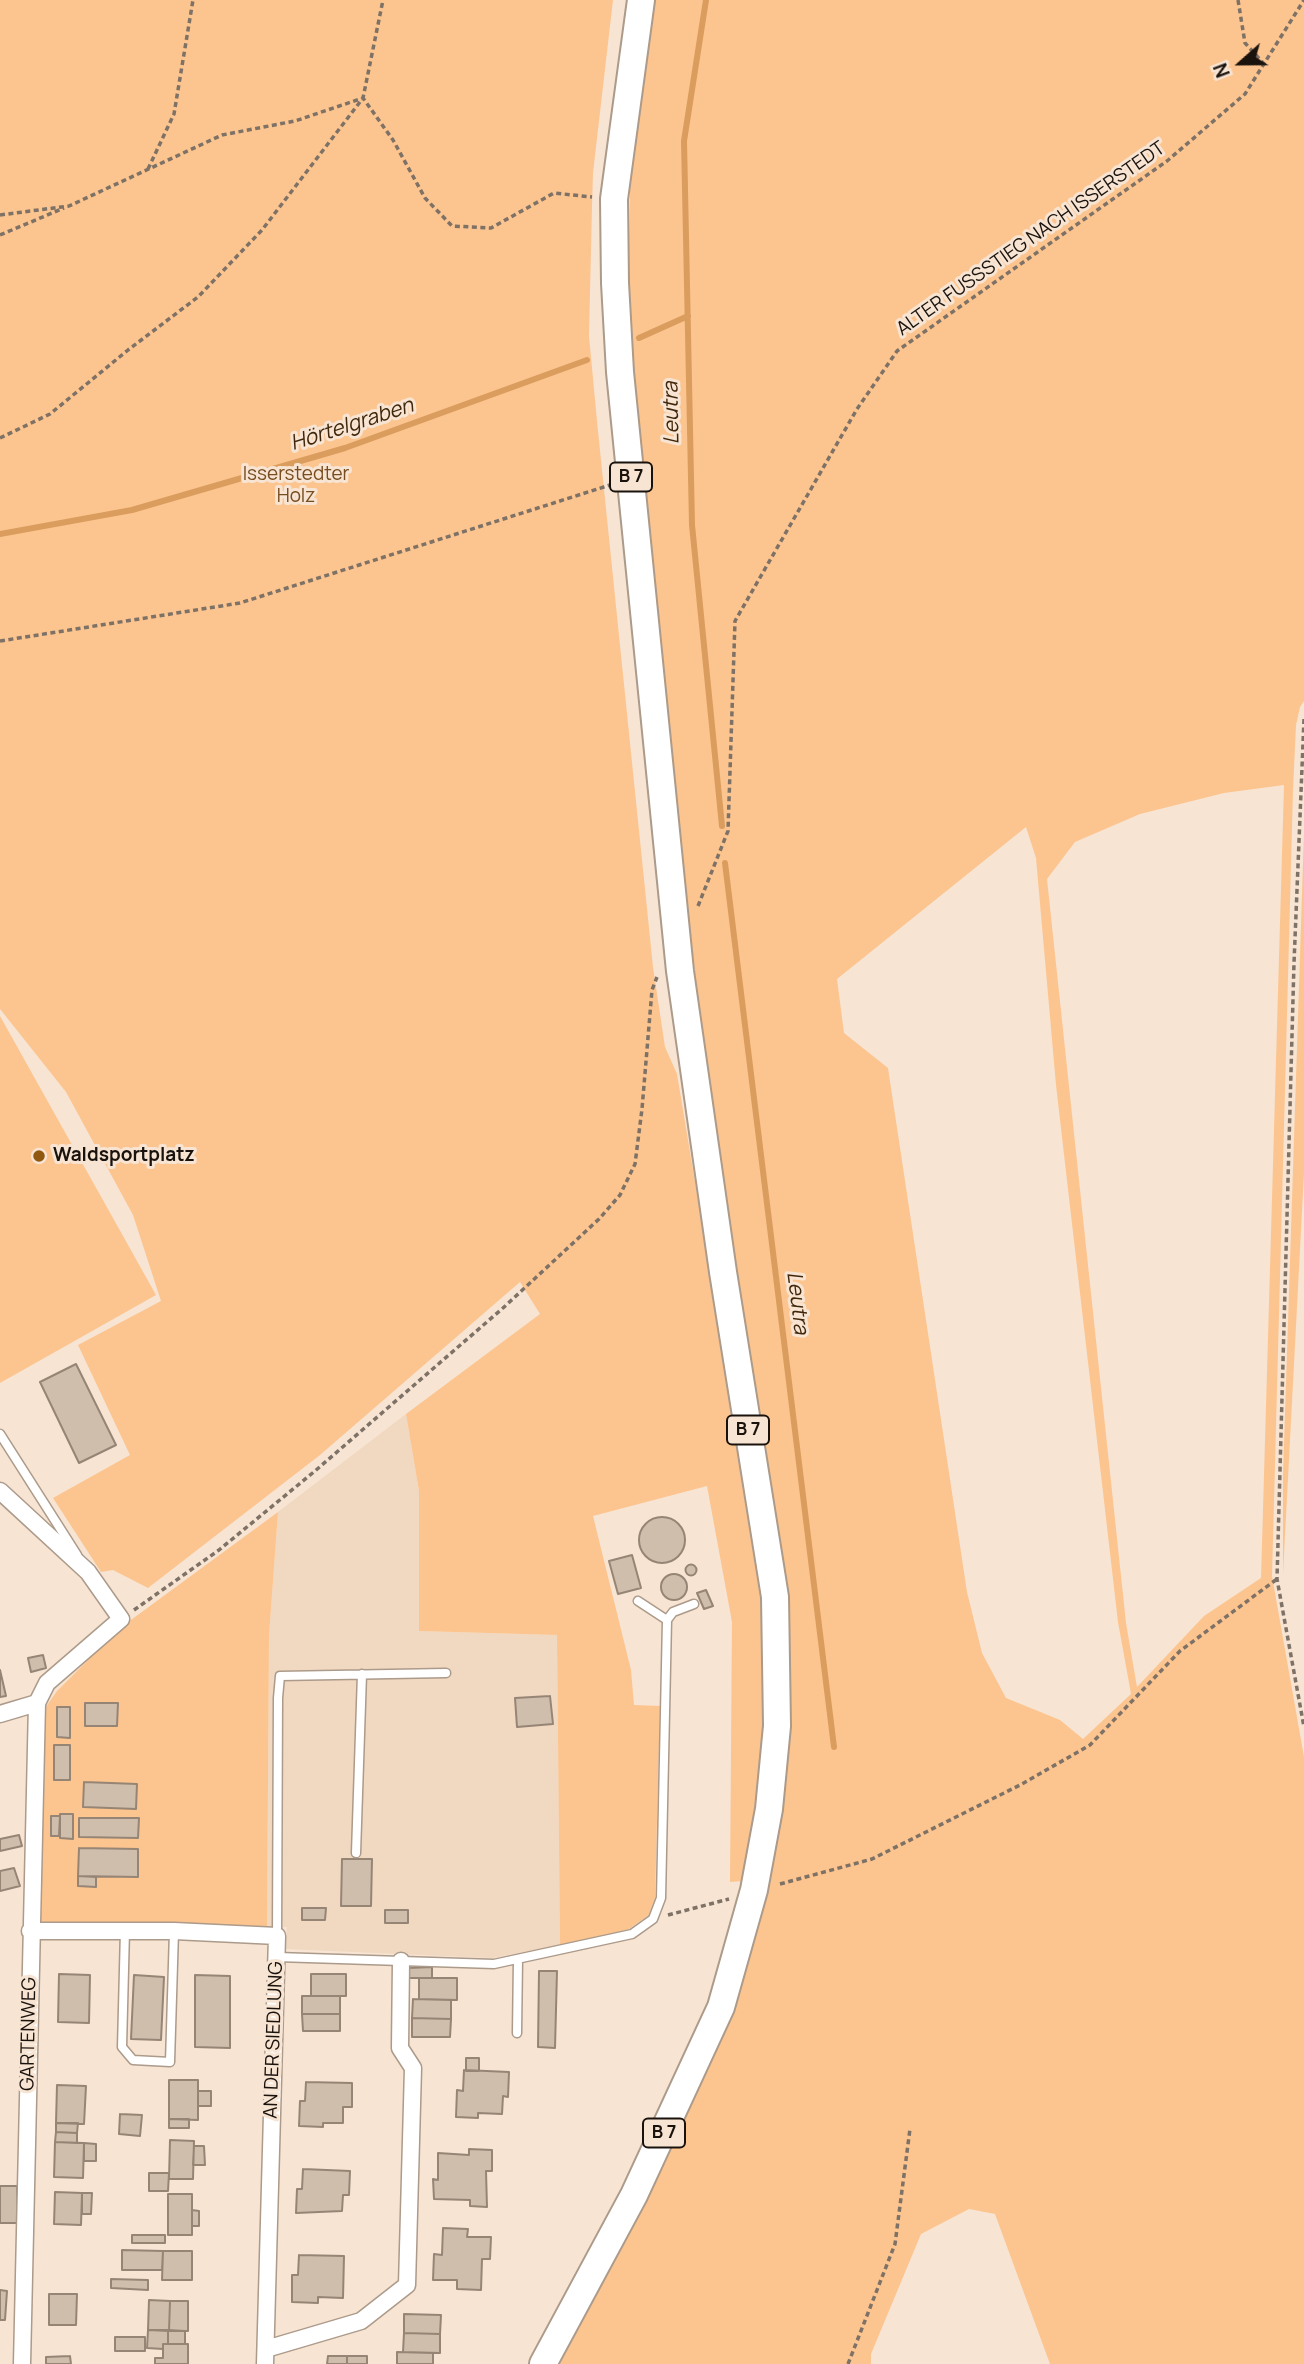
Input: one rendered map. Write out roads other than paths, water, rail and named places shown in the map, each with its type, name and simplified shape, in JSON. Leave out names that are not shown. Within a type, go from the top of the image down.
[{"type":"main road","name":"B 7","points":[[542,2364],[634,2195],[721,2007],[754,1890],[769,1809],[776,1726],[775,1597],[721,1258],[680,971],[615,295],[614,199],[641,0]]},
{"type":"street","points":[[0,1491],[88,1572],[121,1619],[47,1683],[37,1703],[0,1714]]},
{"type":"street","name":"GARTENWEG","points":[[22,2364],[37,1703]]},
{"type":"street","name":"AN DER SIEDLUNG","points":[[30,1931],[125,1930],[277,1936],[266,2357],[360,2321],[407,2285],[413,2068],[400,2048],[401,1961]]},
{"type":"lane","points":[[0,1434],[88,1572]]},
{"type":"lane","points":[[638,1601],[667,1620]]},
{"type":"lane","points":[[277,1957],[494,1965],[632,1934],[653,1919],[661,1898],[667,1620],[673,1612],[694,1604]]},
{"type":"lane","points":[[277,1936],[280,1676],[446,1672]]},
{"type":"lane","points":[[356,1853],[362,1674]]},
{"type":"lane","points":[[125,1930],[122,2048],[133,2060],[170,2062],[174,1931]]},
{"type":"lane","points":[[517,1959],[517,2033]]},
{"type":"waterway","name":"Leutra","points":[[706,0],[684,141],[692,525],[722,826]]},
{"type":"waterway","name":"Hörtelgraben","points":[[639,338],[688,316]]},
{"type":"waterway","name":"Hörtelgraben","points":[[0,534],[132,510],[345,448],[587,360]]},
{"type":"waterway","name":"Leutra","points":[[725,863],[834,1747]]},
{"type":"place","name":"Waldsportplatz","points":[[39,1156]]},
{"type":"park label","name":"Isserstedter Holz","points":[[296,486]]}]
